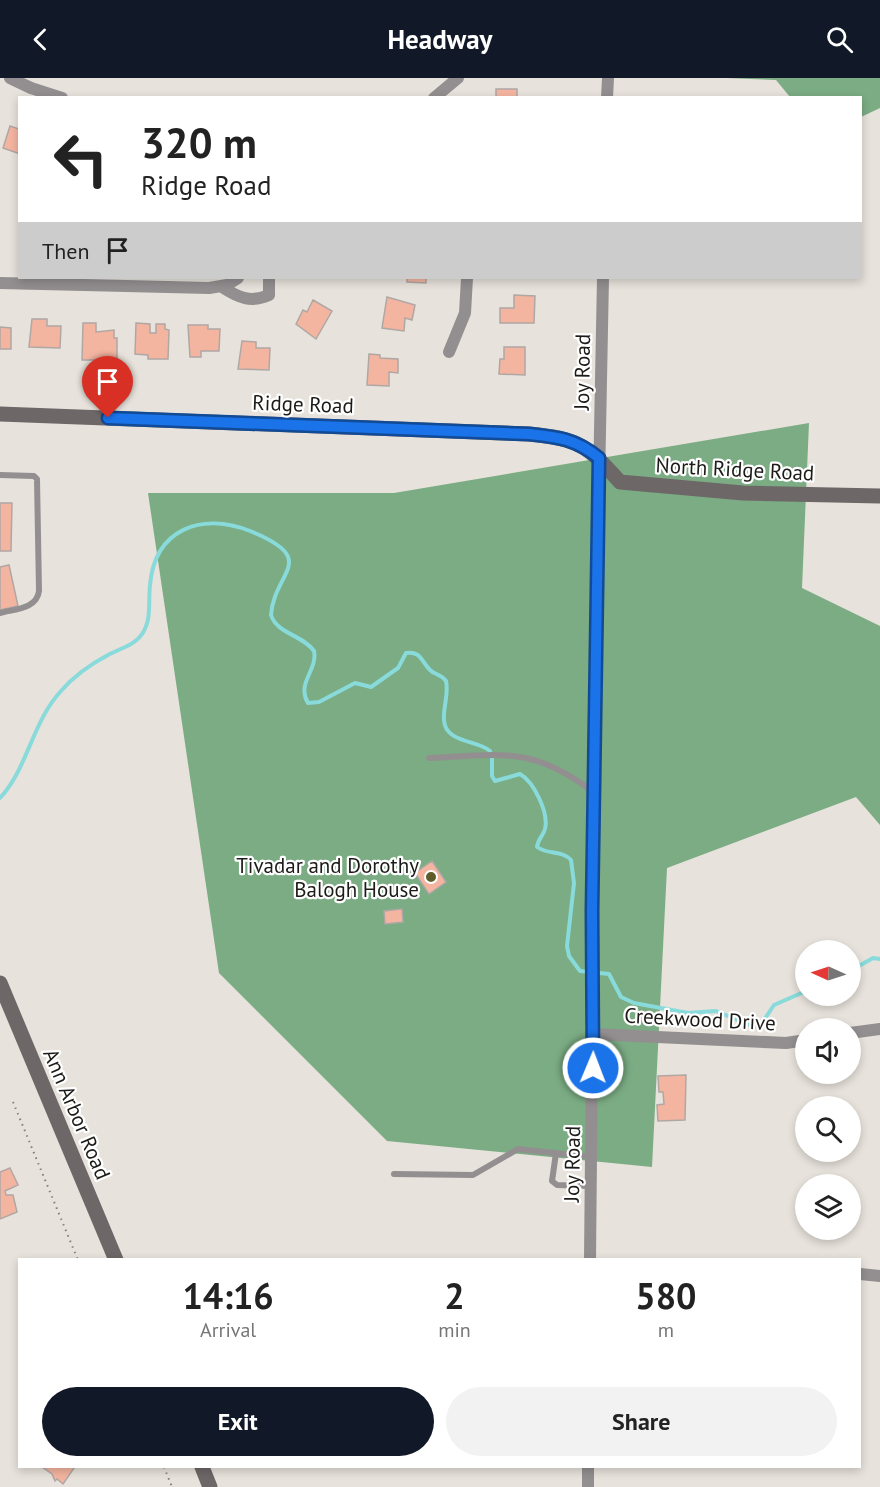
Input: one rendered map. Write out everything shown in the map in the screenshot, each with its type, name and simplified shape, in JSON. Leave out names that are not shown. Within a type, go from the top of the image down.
[{"type":"street","points":[[10,78],[56,96]]},
{"type":"street","points":[[436,96],[458,78]]},
{"type":"street","points":[[607,96],[608,78]]},
{"type":"street","points":[[0,283],[222,286],[236,279]]},
{"type":"street","points":[[222,286],[237,296],[256,301],[269,295],[269,279]]},
{"type":"street","points":[[449,352],[465,313],[467,279]]},
{"type":"street","name":"Joy Road","points":[[590,1258],[594,792],[603,279]]},
{"type":"street","name":"Ridge Road","points":[[0,414],[529,434],[558,437],[582,444],[599,458]]},
{"type":"street","name":"North Ridge Road","points":[[599,458],[620,482],[743,493],[880,496]]},
{"type":"street","name":"Ann Arbor Road","points":[[0,983],[115,1258]]},
{"type":"street","points":[[861,1032],[880,1029]]},
{"type":"street","name":"Creekwood Drive","points":[[593,1034],[795,1042]]},
{"type":"street","points":[[861,1274],[880,1276]]},
{"type":"street","points":[[202,1468],[210,1487]]},
{"type":"street","points":[[588,1468],[588,1487]]},
{"type":"lane","points":[[0,475],[34,476],[37,479],[39,591],[38,598],[33,603],[0,613]]},
{"type":"lane","points":[[429,758],[517,755],[544,762],[567,772],[594,792]]},
{"type":"lane","points":[[394,1174],[473,1175],[518,1149],[592,1156]]},
{"type":"lane","points":[[556,1153],[552,1181],[557,1185],[591,1186]]},
{"type":"path","points":[[13,1102],[77,1258]]},
{"type":"path","points":[[164,1468],[172,1487]]},
{"type":"green space","points":[[726,78],[880,78],[880,108],[862,117],[862,96],[789,96],[776,80]]},
{"type":"green space","points":[[809,423],[802,588],[880,626],[880,825],[856,797],[667,868],[652,1167],[387,1141],[219,973],[148,493],[394,493]]},
{"type":"building","points":[[496,89],[517,89],[517,96],[496,96]]},
{"type":"building","points":[[10,126],[18,129],[18,153],[3,148]]},
{"type":"building","points":[[407,279],[426,279],[426,283],[407,282]]},
{"type":"building","points":[[514,295],[535,296],[534,323],[500,323],[500,308],[514,308]]},
{"type":"building","points":[[387,297],[415,305],[412,320],[405,318],[404,331],[382,328]]},
{"type":"building","points":[[313,300],[332,311],[316,339],[296,324],[303,310],[307,312]]},
{"type":"building","points":[[32,319],[47,319],[47,326],[61,326],[60,348],[29,347]]},
{"type":"building","points":[[83,323],[96,323],[96,332],[114,330],[114,338],[117,338],[117,360],[82,360]]},
{"type":"building","points":[[136,323],[150,324],[150,333],[156,333],[156,324],[165,324],[165,329],[169,330],[168,359],[148,359],[148,355],[135,354]]},
{"type":"building","points":[[188,325],[208,325],[208,329],[220,329],[219,351],[201,351],[201,357],[190,357]]},
{"type":"building","points":[[0,327],[11,328],[11,349],[0,349]]},
{"type":"building","points":[[242,341],[256,342],[256,348],[270,348],[269,370],[238,369]]},
{"type":"building","points":[[504,347],[525,347],[525,375],[499,374],[500,359],[504,359]]},
{"type":"building","points":[[369,354],[380,355],[380,358],[398,359],[398,373],[389,372],[389,386],[367,385]]},
{"type":"building","points":[[0,503],[12,503],[11,551],[0,551]]},
{"type":"building","points":[[9,565],[18,606],[0,610],[0,567]]},
{"type":"building","name":"Tivadar and Dorothy Balogh House","points":[[432,861],[446,882],[429,894],[415,873]]},
{"type":"building","points":[[402,909],[403,922],[385,924],[384,911]]},
{"type":"building","points":[[686,1075],[685,1120],[658,1121],[657,1105],[664,1104],[663,1092],[659,1092],[658,1076]]},
{"type":"building","points":[[10,1168],[18,1185],[5,1191],[6,1195],[13,1195],[17,1212],[0,1219],[0,1172]]},
{"type":"building","points":[[43,1468],[74,1468],[63,1484],[57,1479],[55,1481],[52,1474]]},
{"type":"waterway","points":[[0,798],[17,773],[43,717],[61,691],[89,667],[131,644],[142,634],[148,617],[154,566],[161,550],[171,538],[198,525],[232,526],[250,531],[284,550],[289,559],[288,567],[274,600],[271,615],[284,631],[303,641],[314,651],[313,664],[304,689],[308,703],[319,702],[355,683],[371,687],[398,668],[406,653],[415,654],[430,670],[446,681],[444,720],[450,733],[490,751]]},
{"type":"waterway","points":[[492,759],[492,776],[495,781],[520,774],[539,798],[546,822],[537,847],[563,855],[571,860],[574,883],[567,946],[569,956],[580,971],[609,974],[621,997],[634,1003],[688,1013],[716,1011],[755,1027],[762,1023],[774,1005],[795,996]]},
{"type":"waterway","points":[[861,965],[873,958],[880,959]]},
{"type":"place","name":"Tivadar and Dorothy Balogh House","points":[[431,877]]},
{"type":"route","points":[[108,418],[529,434],[558,437],[582,444],[599,458],[592,911],[593,1068]]}]
